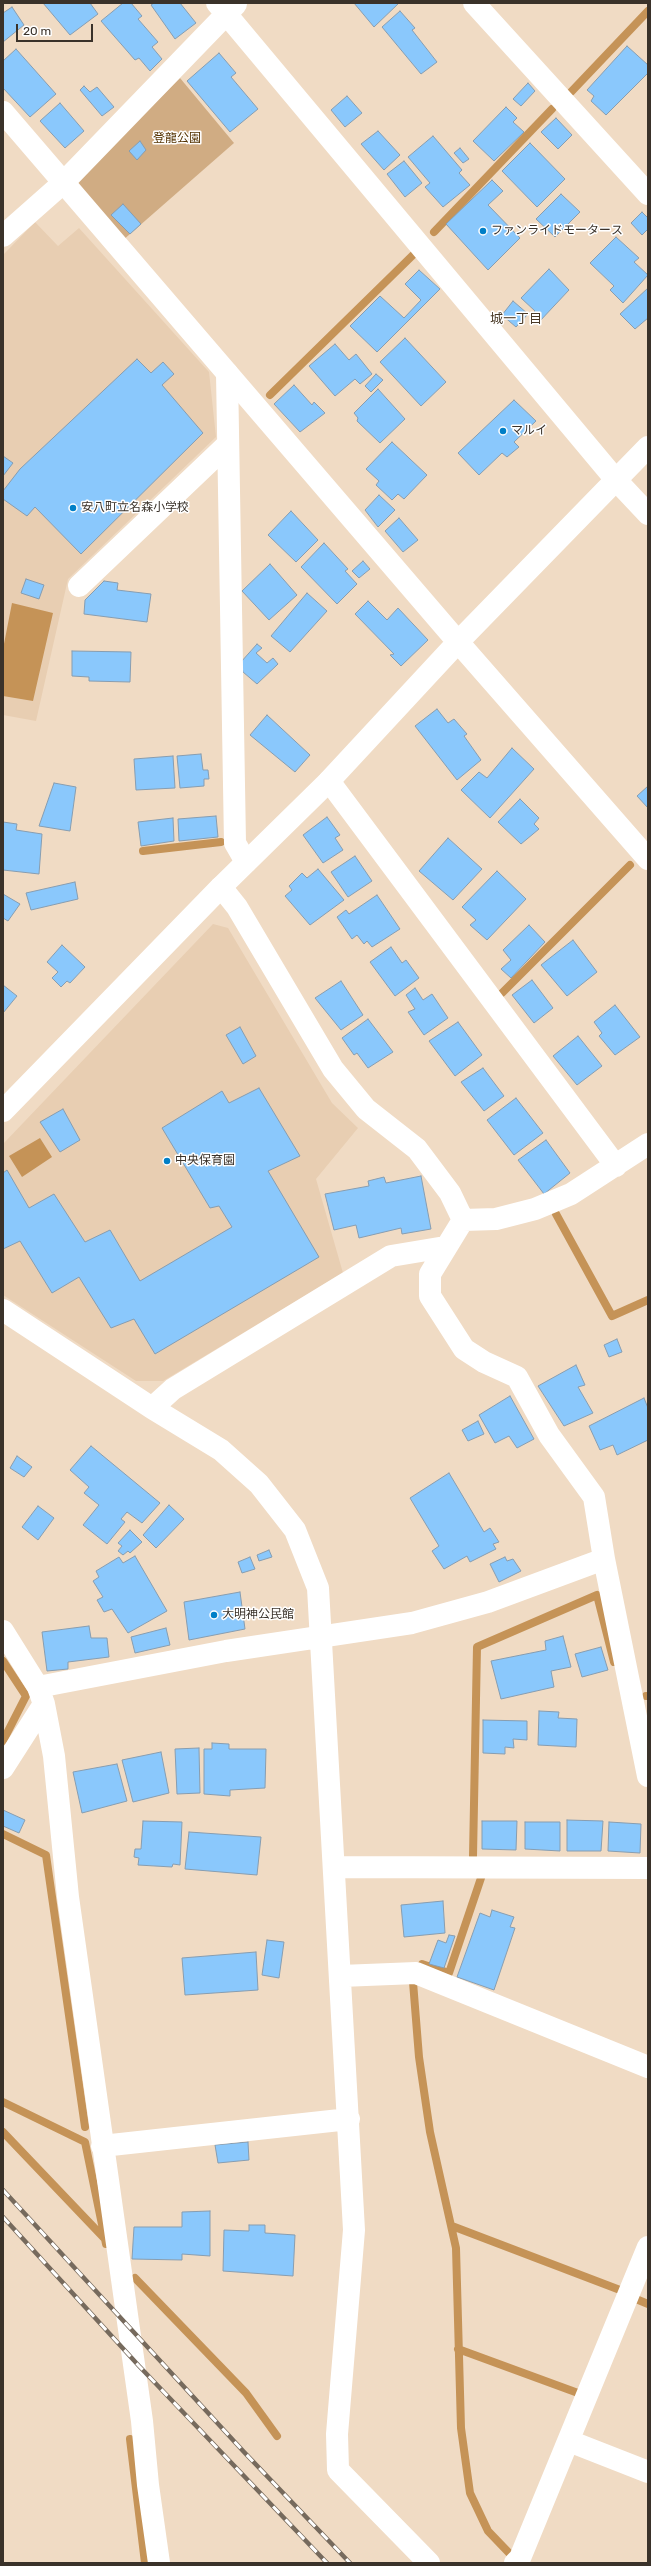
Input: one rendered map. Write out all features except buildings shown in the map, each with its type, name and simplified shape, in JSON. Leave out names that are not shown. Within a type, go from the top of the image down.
[{"type":"street","points":[[474,3],[648,194]]},
{"type":"street","points":[[3,236],[63,183],[227,7],[616,480],[648,514]]},
{"type":"street","points":[[3,112],[458,642],[648,859]]},
{"type":"street","points":[[227,373],[226,445],[235,843],[246,862]]},
{"type":"street","points":[[79,586],[226,445]]},
{"type":"street","points":[[3,1111],[221,887],[329,781],[458,642],[648,447]]},
{"type":"street","points":[[329,781],[616,1166]]},
{"type":"street","points":[[221,887],[237,907],[333,1069],[366,1109],[417,1149],[450,1193],[464,1220]]},
{"type":"street","points":[[464,1220],[496,1219],[535,1209],[571,1194],[648,1144]]},
{"type":"street","points":[[464,1220],[445,1247],[430,1274],[430,1296],[464,1349],[484,1362],[517,1377],[549,1435],[594,1497],[604,1559],[648,1776]]},
{"type":"street","points":[[152,1408],[173,1388],[391,1256],[445,1247]]},
{"type":"street","points":[[3,1310],[152,1408],[221,1450],[259,1484],[295,1530],[318,1588],[341,1976],[354,2230],[337,2434],[338,2470],[429,2563]]},
{"type":"street","points":[[3,1768],[41,1695],[226,1651],[412,1623],[488,1602],[604,1559]]},
{"type":"street","points":[[3,1631],[41,1695],[54,1756],[68,1897],[142,2422],[148,2485],[159,2563]]},
{"type":"street","points":[[334,1867],[648,1868]]},
{"type":"street","points":[[341,1976],[416,1973],[648,2067]]},
{"type":"street","points":[[102,2146],[349,2119]]},
{"type":"street","points":[[515,2563],[520,2558],[570,2441],[648,2247]]},
{"type":"street","points":[[570,2441],[648,2472]]},
{"type":"shaded area","name":"安八町立名森小学校","points":[[35,222],[58,246],[79,228],[209,372],[216,437],[68,579],[36,721],[3,715],[3,255]]},
{"type":"shaded area","points":[[12,603],[53,613],[33,701],[3,696],[3,649]]},
{"type":"shaded area","name":"中央保育園","points":[[213,924],[228,928],[332,1103],[358,1128],[316,1179],[343,1273],[163,1381],[136,1381],[3,1295],[3,1144]]},
{"type":"shaded area","points":[[40,1138],[52,1157],[22,1177],[9,1156]]},
{"type":"green space","name":"登龍公園","points":[[180,78],[234,143],[122,241],[73,184]]},
{"type":"waterway","points":[[571,92],[648,11]]},
{"type":"waterway","points":[[434,232],[552,109]]},
{"type":"waterway","points":[[270,395],[413,255]]},
{"type":"waterway","points":[[143,851],[221,842]]},
{"type":"waterway","points":[[502,993],[630,865]]},
{"type":"waterway","points":[[556,1214],[612,1316],[648,1300]]},
{"type":"waterway","points":[[473,1856],[477,1647],[597,1595],[614,1662]]},
{"type":"waterway","points":[[3,1661],[26,1696],[3,1741]]},
{"type":"waterway","points":[[3,1834],[46,1855],[85,2127]]},
{"type":"waterway","points":[[422,1964],[449,1973],[481,1878]]},
{"type":"waterway","points":[[413,1982],[419,2057],[430,2132],[456,2248],[461,2428],[470,2493],[488,2531],[511,2555]]},
{"type":"waterway","points":[[3,2102],[85,2142],[106,2244]]},
{"type":"waterway","points":[[3,2132],[105,2239]]},
{"type":"waterway","points":[[452,2226],[620,2290]]},
{"type":"waterway","points":[[135,2278],[246,2393],[277,2436]]},
{"type":"waterway","points":[[636,2299],[648,2304]]},
{"type":"waterway","points":[[458,2349],[578,2393]]},
{"type":"waterway","points":[[130,2439],[145,2563]]},
{"type":"railway","points":[[3,2190],[244,2452],[350,2563]]},
{"type":"railway","points":[[3,2217],[139,2366],[327,2563]]},
{"type":"place","name":"ファンライドモータース","points":[[483,231]]},
{"type":"place","name":"マルイ","points":[[503,431]]},
{"type":"place","name":"安八町立名森小学校","points":[[73,508]]},
{"type":"place","name":"中央保育園","points":[[167,1161]]},
{"type":"place","name":"大明神公民館","points":[[214,1615]]},
{"type":"district","name":"城一丁目","points":[[516,319]]}]
